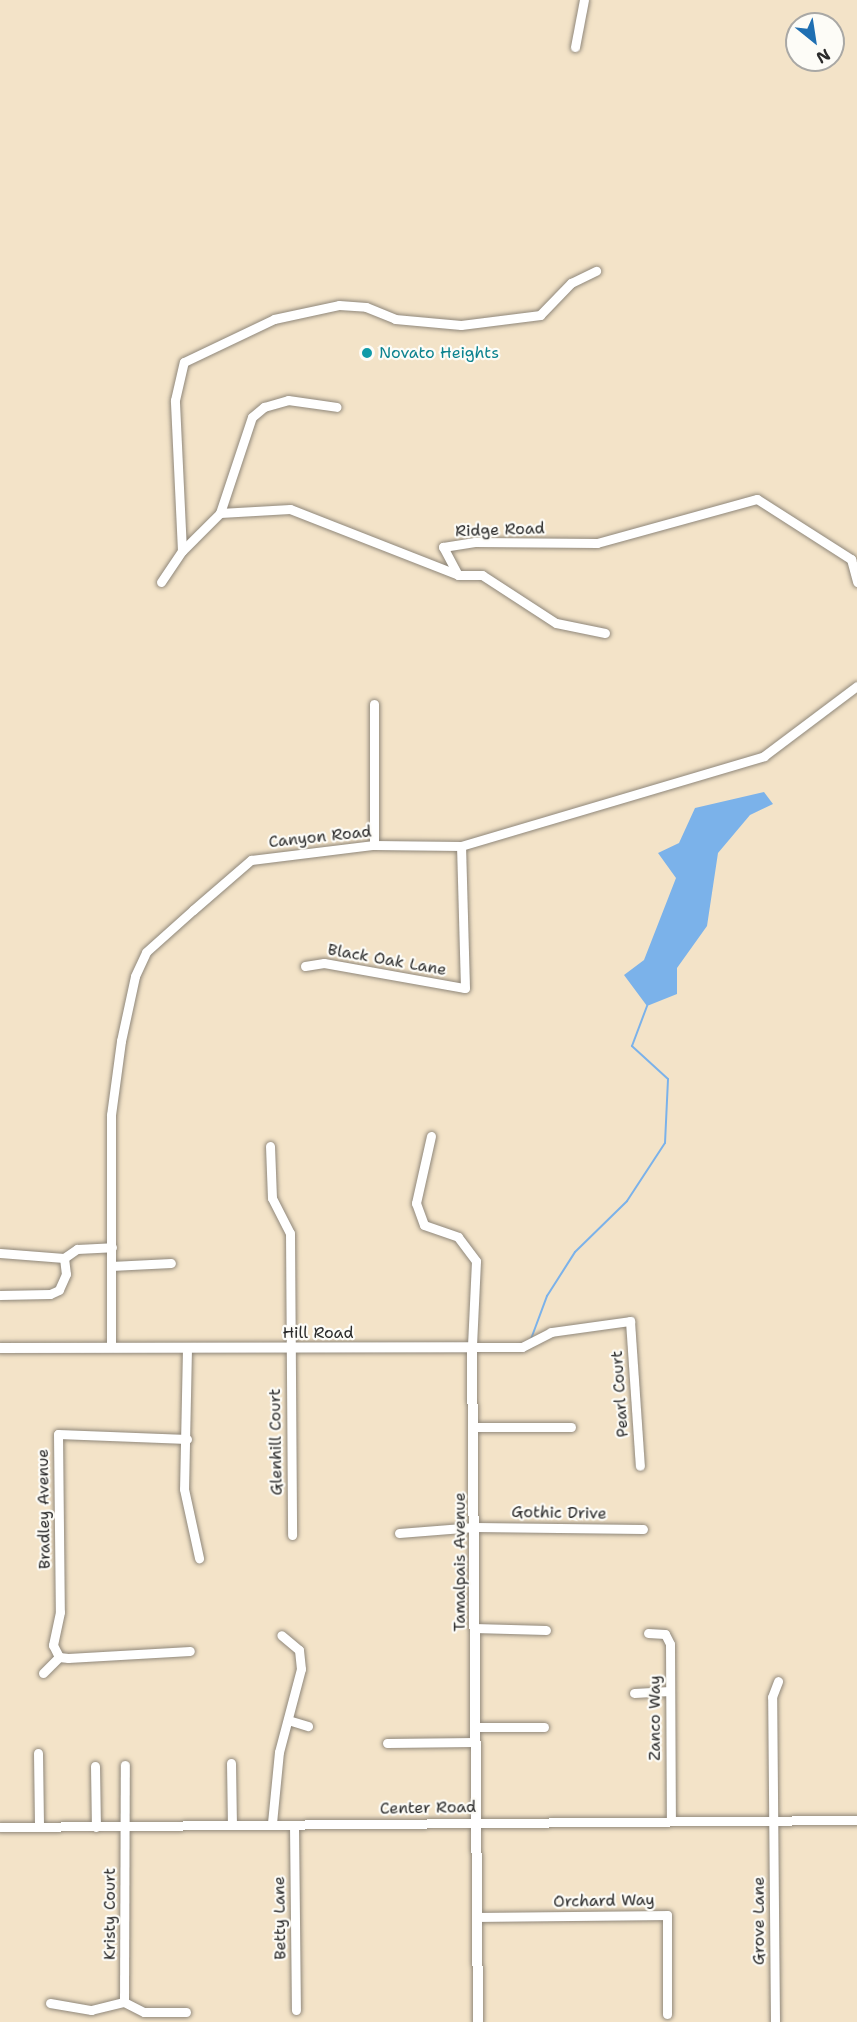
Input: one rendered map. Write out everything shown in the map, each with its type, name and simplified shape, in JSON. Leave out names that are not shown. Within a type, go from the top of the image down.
[{"type":"street","points":[[575,47],[584,0]]},
{"type":"street","points":[[182,551],[175,400],[184,362],[274,319],[339,304],[366,307],[395,319],[461,325],[540,315],[571,283],[596,271]]},
{"type":"street","points":[[161,582],[182,551],[220,513],[252,417],[264,406],[288,400],[337,407]]},
{"type":"street","name":"Ridge Road","points":[[458,575],[442,547],[476,542],[597,543],[756,499],[850,559],[857,582]]},
{"type":"street","points":[[220,513],[290,509],[458,575],[482,575],[556,623],[605,633]]},
{"type":"street","name":"Canyon Road","points":[[111,1346],[111,1115],[135,976],[146,952],[251,860],[374,845],[461,846],[764,756],[857,686]]},
{"type":"street","points":[[374,704],[374,845]]},
{"type":"street","name":"Black Oak Lane","points":[[305,966],[324,963],[465,988],[461,846]]},
{"type":"street","name":"Tamalpais Avenue","points":[[431,1136],[416,1203],[424,1225],[458,1238],[476,1262],[472,1347],[476,1427],[474,1823],[478,1917],[478,2022]]},
{"type":"street","name":"Glenhill Court","points":[[270,1146],[272,1198],[290,1233],[292,1535]]},
{"type":"street","points":[[0,1253],[64,1258],[77,1250],[112,1247]]},
{"type":"street","points":[[0,1295],[59,1290],[66,1274],[64,1258]]},
{"type":"street","points":[[111,1266],[171,1263]]},
{"type":"street","name":"Hill Road","points":[[0,1348],[522,1347],[551,1332],[630,1321]]},
{"type":"street","name":"Pearl Court","points":[[630,1321],[640,1466]]},
{"type":"street","points":[[187,1348],[187,1439],[184,1489],[200,1558]]},
{"type":"street","points":[[476,1427],[570,1427]]},
{"type":"street","name":"Bradley Avenue","points":[[59,1658],[53,1645],[60,1612],[58,1434],[187,1439]]},
{"type":"street","name":"Gothic Drive","points":[[399,1533],[475,1527],[643,1529]]},
{"type":"street","points":[[474,1628],[546,1630]]},
{"type":"street","name":"Zanco Way","points":[[648,1633],[665,1634],[670,1644],[671,1820]]},
{"type":"street","points":[[272,1823],[273,1783],[301,1669],[299,1650],[281,1635]]},
{"type":"street","points":[[44,1673],[59,1658],[190,1651]]},
{"type":"street","name":"Grove Lane","points":[[775,2022],[772,1697],[778,1681]]},
{"type":"street","points":[[634,1694],[670,1691]]},
{"type":"street","points":[[288,1720],[308,1726]]},
{"type":"street","points":[[475,1727],[544,1727]]},
{"type":"street","points":[[387,1743],[474,1742]]},
{"type":"street","points":[[38,1754],[39,1827]]},
{"type":"street","points":[[231,1763],[232,1824]]},
{"type":"street","name":"Kristy Court","points":[[124,2002],[125,1765]]},
{"type":"street","points":[[95,1766],[96,1827]]},
{"type":"street","name":"Center Road","points":[[0,1827],[671,1820],[857,1821]]},
{"type":"street","name":"Betty Lane","points":[[294,1825],[296,2010]]},
{"type":"street","name":"Orchard Way","points":[[478,1917],[667,1915],[667,2014]]},
{"type":"street","points":[[50,2003],[91,2010],[124,2002],[144,2012],[186,2012]]},
{"type":"water","points":[[764,792],[773,804],[750,815],[718,853],[707,926],[677,968],[677,994],[647,1006],[624,975],[644,960],[676,878],[658,853],[679,843],[695,808]]},
{"type":"waterway","points":[[531,1339],[547,1296],[575,1252],[627,1201],[665,1143],[668,1079],[632,1046],[647,1006]]},
{"type":"place","name":"Novato Heights","points":[[367,353]]}]
